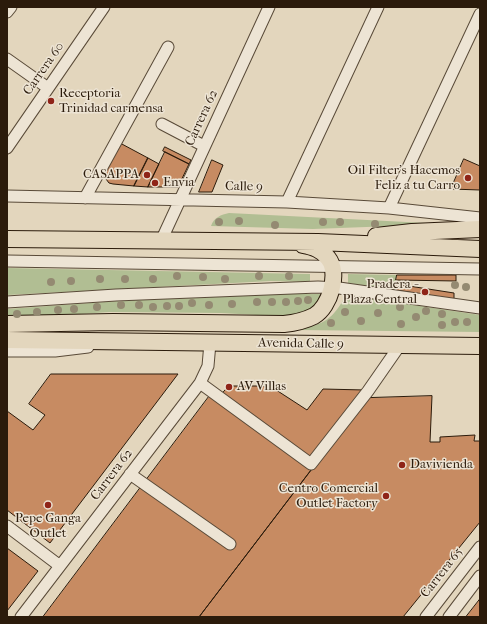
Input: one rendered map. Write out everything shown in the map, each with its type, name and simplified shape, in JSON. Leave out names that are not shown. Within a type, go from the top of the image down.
[{"type":"highway","points":[[318,242],[412,232],[480,229]]},
{"type":"highway","points":[[7,239],[276,241],[480,249]]},
{"type":"highway","points":[[7,324],[284,324],[314,316],[321,311],[327,303],[331,288],[331,266],[329,259],[318,249],[276,241]]},
{"type":"highway","name":"Avenida Calle 9","points":[[7,340],[480,346]]},
{"type":"street","points":[[7,12],[11,7]]},
{"type":"street","name":"Carrera 60","points":[[7,148],[104,7]]},
{"type":"street","name":"Carrera 62","points":[[161,240],[269,7]]},
{"type":"street","points":[[287,202],[378,7]]},
{"type":"street","points":[[389,208],[480,14]]},
{"type":"street","points":[[85,198],[168,47]]},
{"type":"street","points":[[7,59],[48,88]]},
{"type":"street","points":[[162,124],[204,146]]},
{"type":"street","name":"Calle 9","points":[[7,196],[287,202],[389,208],[480,218]]},
{"type":"street","points":[[7,261],[480,269]]},
{"type":"street","points":[[7,302],[228,290],[331,288],[480,308]]},
{"type":"street","name":"Avenida Calle 9","points":[[7,351],[55,352],[122,342]]},
{"type":"street","name":"Carrera 62","points":[[21,617],[200,383],[208,366],[210,343]]},
{"type":"street","points":[[200,383],[311,464],[368,391],[400,345]]},
{"type":"street","points":[[130,474],[230,544]]},
{"type":"street","points":[[7,526],[60,566]]},
{"type":"street","name":"Carrera 65","points":[[426,617],[480,547]]},
{"type":"street","points":[[453,616],[480,576]]},
{"type":"green space","points":[[229,213],[446,224],[313,229],[211,226],[216,218]]},
{"type":"green space","points":[[7,268],[310,274],[310,282],[271,281],[7,295]]},
{"type":"green space","points":[[348,274],[397,275],[395,290],[348,283]]},
{"type":"green space","points":[[247,294],[321,294],[316,306],[292,317],[221,313],[109,312],[7,319],[7,309]]},
{"type":"green space","points":[[346,295],[480,315],[480,332],[298,330],[315,325],[327,319],[337,310]]},
{"type":"building","points":[[120,143],[148,158],[134,186],[109,183],[104,173]]},
{"type":"building","points":[[165,147],[191,160],[189,164],[163,151]]},
{"type":"building","points":[[165,152],[189,164],[178,187],[148,187]]},
{"type":"building","name":"CASAPPA","points":[[148,158],[159,164],[148,187],[134,186]]},
{"type":"building","name":"Oil Filter's Hacemos Feliz a tu Carro","points":[[464,159],[480,166],[480,190],[451,189]]},
{"type":"building","points":[[212,160],[223,165],[212,192],[199,192]]},
{"type":"building","name":"Pradera - Plaza Central","points":[[397,275],[456,275],[456,281],[396,280]]},
{"type":"building","name":"Pradera - Plaza Central","points":[[396,284],[454,293],[454,299],[395,290]]},
{"type":"building","points":[[51,374],[178,374],[50,543],[7,510],[7,411],[33,430],[45,415],[29,404]]},
{"type":"building","points":[[229,386],[270,386],[307,410],[323,389],[365,390],[310,458],[221,395]]},
{"type":"building","points":[[211,394],[311,470],[199,617],[43,617]]},
{"type":"building","name":"Centro Comercial Outlet Factory","points":[[432,396],[430,442],[440,442],[440,437],[475,435],[474,441],[480,441],[480,522],[403,617],[199,617],[366,398]]},
{"type":"building","points":[[7,548],[38,571],[7,611]]},
{"type":"building","points":[[480,599],[480,617],[466,617]]},
{"type":"place","name":"Receptoria Trinidad carmensa","points":[[51,101]]},
{"type":"place","name":"CASAPPA","points":[[147,175]]},
{"type":"place","name":"Oil Filter's Hacemos Feliz a tu Carro","points":[[468,178]]},
{"type":"place","name":"Envia","points":[[155,183]]},
{"type":"place","name":"Pradera - Plaza Central","points":[[425,292]]},
{"type":"place","name":"AV Villas","points":[[229,387]]},
{"type":"place","name":"Davivienda","points":[[402,465]]},
{"type":"place","name":"Centro Comercial Outlet Factory","points":[[386,496]]},
{"type":"place","name":"Pepe Ganga Outlet","points":[[48,505]]}]
